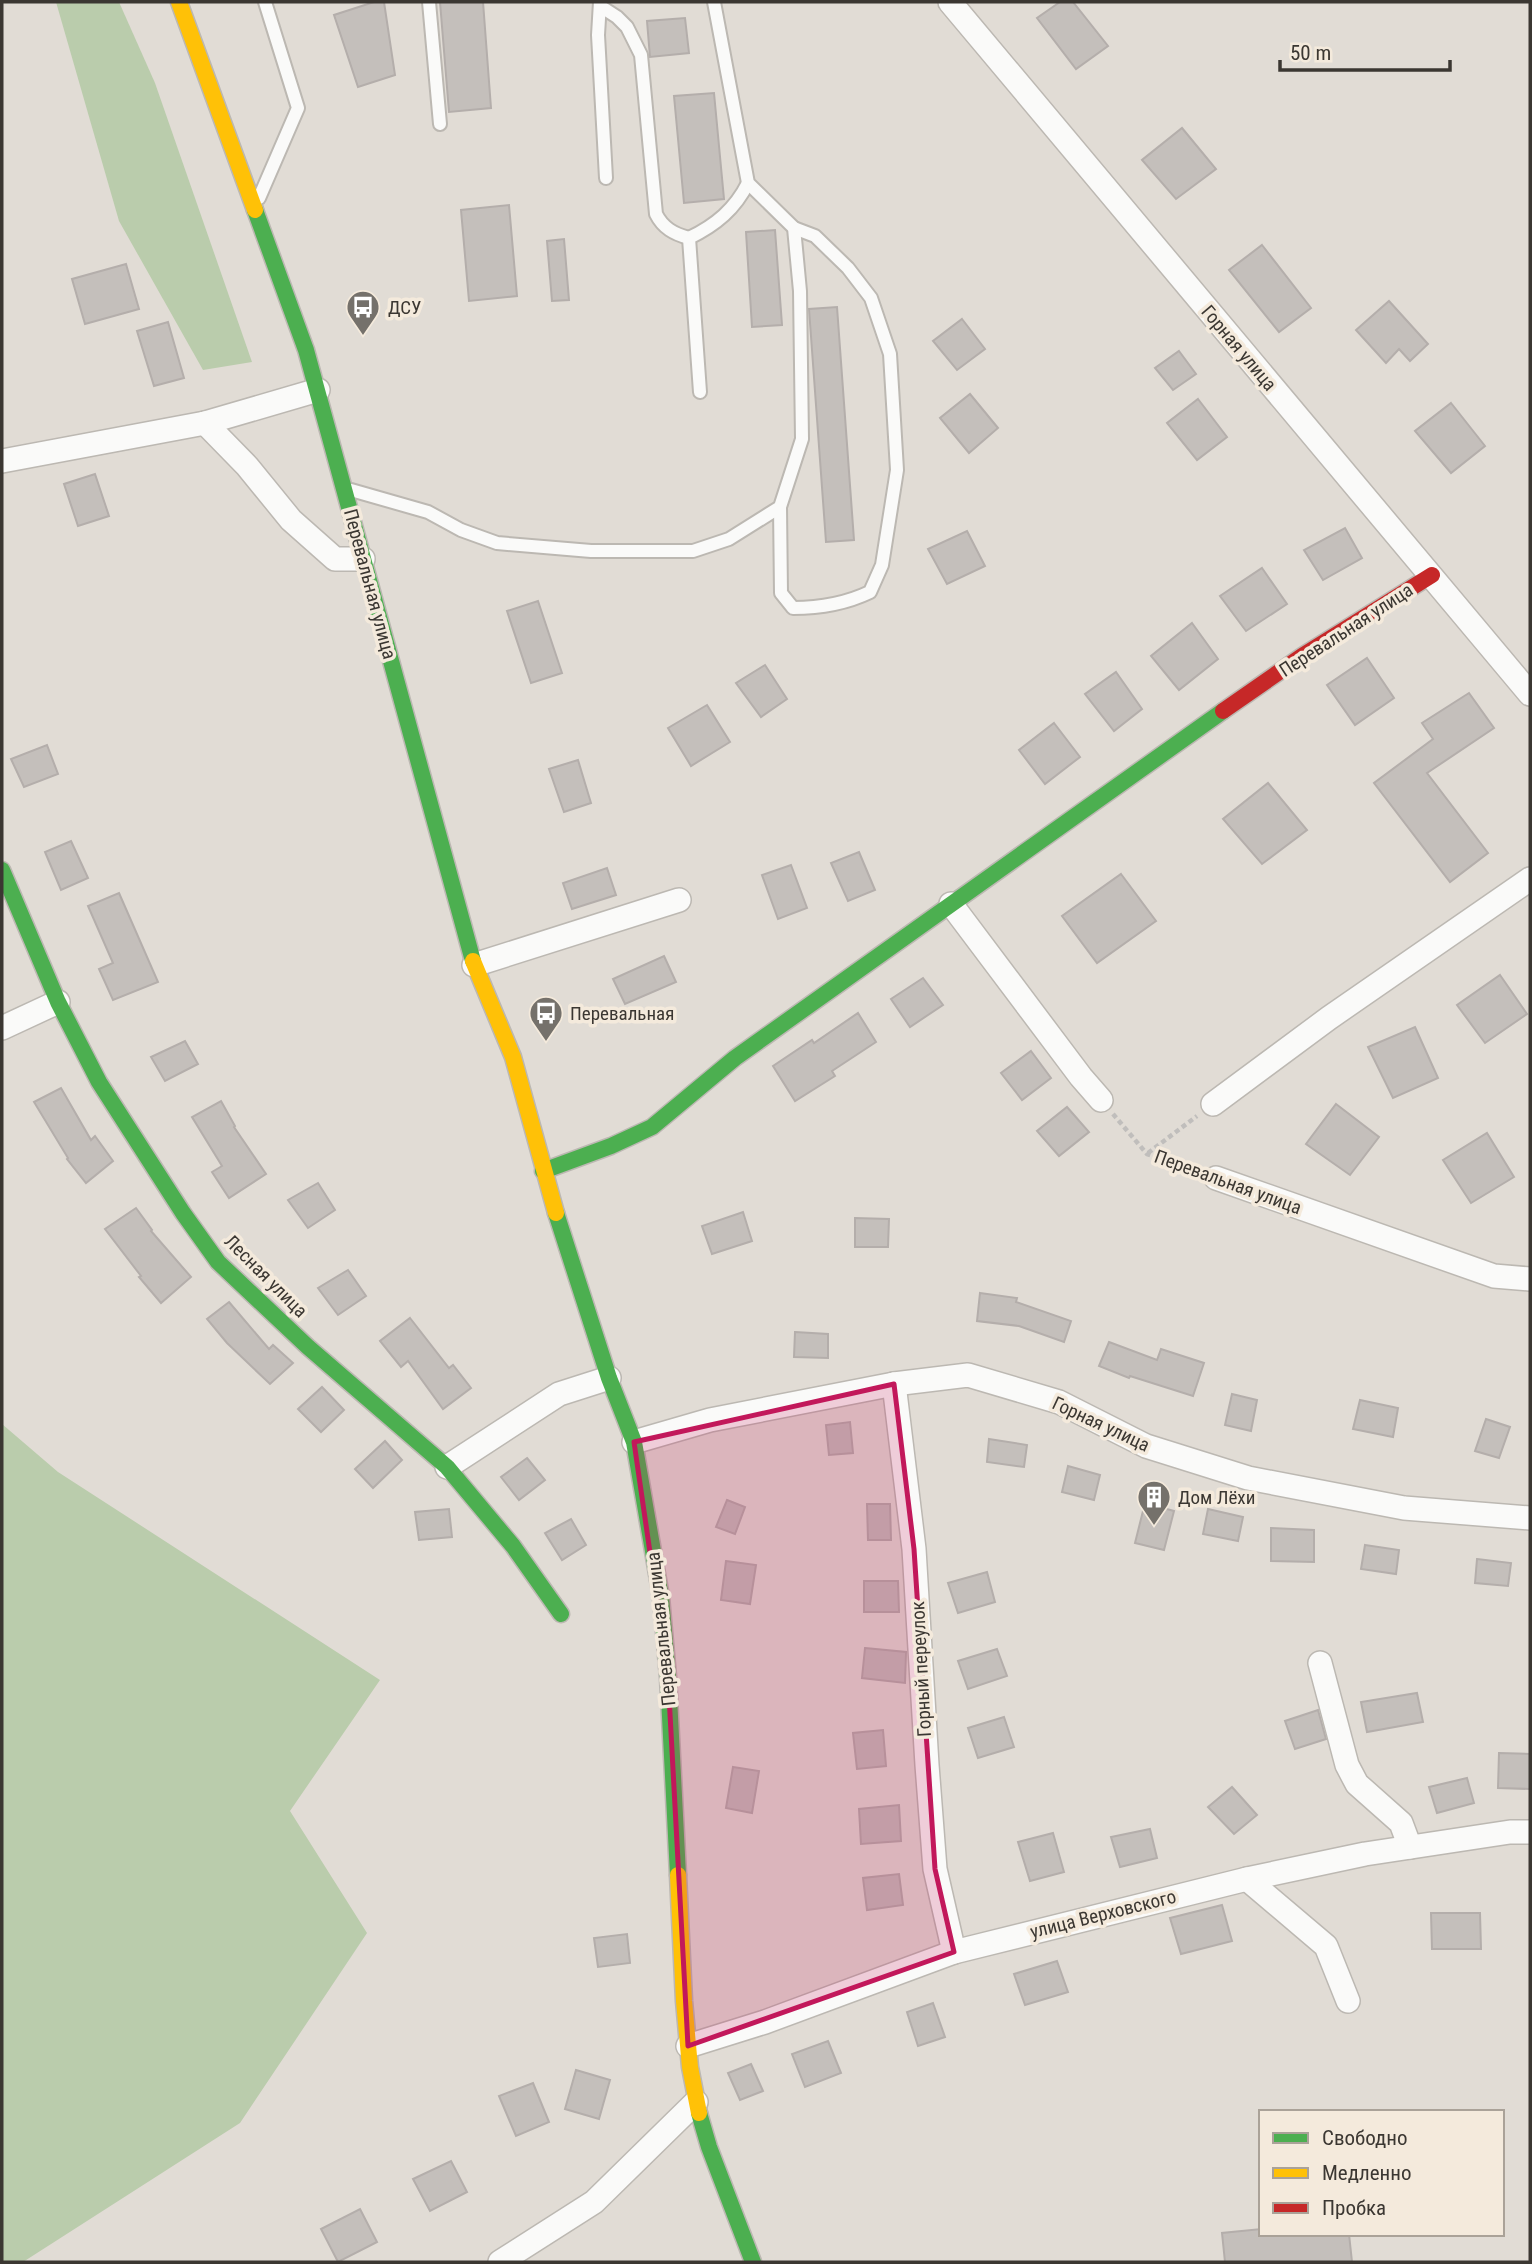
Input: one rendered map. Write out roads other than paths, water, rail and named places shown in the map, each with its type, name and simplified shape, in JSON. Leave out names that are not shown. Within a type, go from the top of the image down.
[{"type":"main road","name":"Перевальная улица","points":[[179,2],[306,350],[474,965],[513,1057],[543,1171],[609,1378],[634,1442],[662,1610],[688,2046],[696,2102],[718,2174],[753,2262]]},
{"type":"main road","name":"Перевальная улица","points":[[543,1171],[611,1146],[652,1127],[735,1058],[951,904],[1303,656],[1432,575]]},
{"type":"main road","name":"Лесная улица","points":[[2,870],[58,1002],[99,1082],[183,1213],[218,1262],[308,1346],[447,1467],[513,1546],[561,1614]]},
{"type":"street","name":"Горная улица","points":[[950,2],[1530,694]]},
{"type":"street","points":[[2,461],[205,423],[318,390]]},
{"type":"street","points":[[205,423],[247,466],[291,520],[335,559],[363,559]]},
{"type":"street","points":[[1213,1104],[1329,1018],[1530,879]]},
{"type":"street","points":[[474,965],[679,900]]},
{"type":"street","points":[[951,904],[1101,1100]]},
{"type":"street","points":[[2,1028],[58,1002]]},
{"type":"street","name":"Перевальная улица","points":[[1216,1178],[1494,1276],[1530,1279]]},
{"type":"street","name":"Горная улица","points":[[634,1442],[710,1420],[894,1384],[968,1375],[1059,1402],[1146,1446],[1248,1478],[1404,1508],[1530,1518]]},
{"type":"street","points":[[447,1467],[559,1394],[609,1378]]},
{"type":"street","name":"Горный переулок","points":[[894,1384],[914,1549],[935,1870],[954,1952]]},
{"type":"street","points":[[1320,1662],[1347,1765],[1357,1784],[1401,1823],[1410,1847]]},
{"type":"street","name":"улица Верховского","points":[[688,2046],[765,2022],[954,1952],[1247,1879],[1365,1854],[1510,1832],[1530,1832]]},
{"type":"street","points":[[1247,1879],[1326,1946],[1348,2001]]},
{"type":"street","points":[[500,2262],[594,2202],[696,2102]]},
{"type":"lane","points":[[254,209],[298,108],[265,2]]},
{"type":"lane","points":[[429,2],[440,124]]},
{"type":"lane","points":[[714,2],[748,183],[794,228],[815,236],[848,268],[871,298],[890,354],[897,470],[882,565],[870,592],[849,601],[815,608],[793,608],[781,593],[780,508],[802,439],[800,291],[794,228]]},
{"type":"lane","points":[[600,4],[627,27],[641,55],[656,214],[660,223],[675,235],[689,238],[731,211],[748,183]]},
{"type":"lane","points":[[600,4],[598,35],[606,178]]},
{"type":"lane","points":[[689,238],[700,392]]},
{"type":"lane","points":[[344,488],[428,512],[461,530],[497,543],[591,551],[694,551],[729,538],[780,508]]},
{"type":"place","name":"ДСУ","points":[[363,337]]},
{"type":"place","name":"Перевальная","points":[[546,1043]]},
{"type":"place","name":"Дом Лёхи","points":[[1154,1527]]}]
